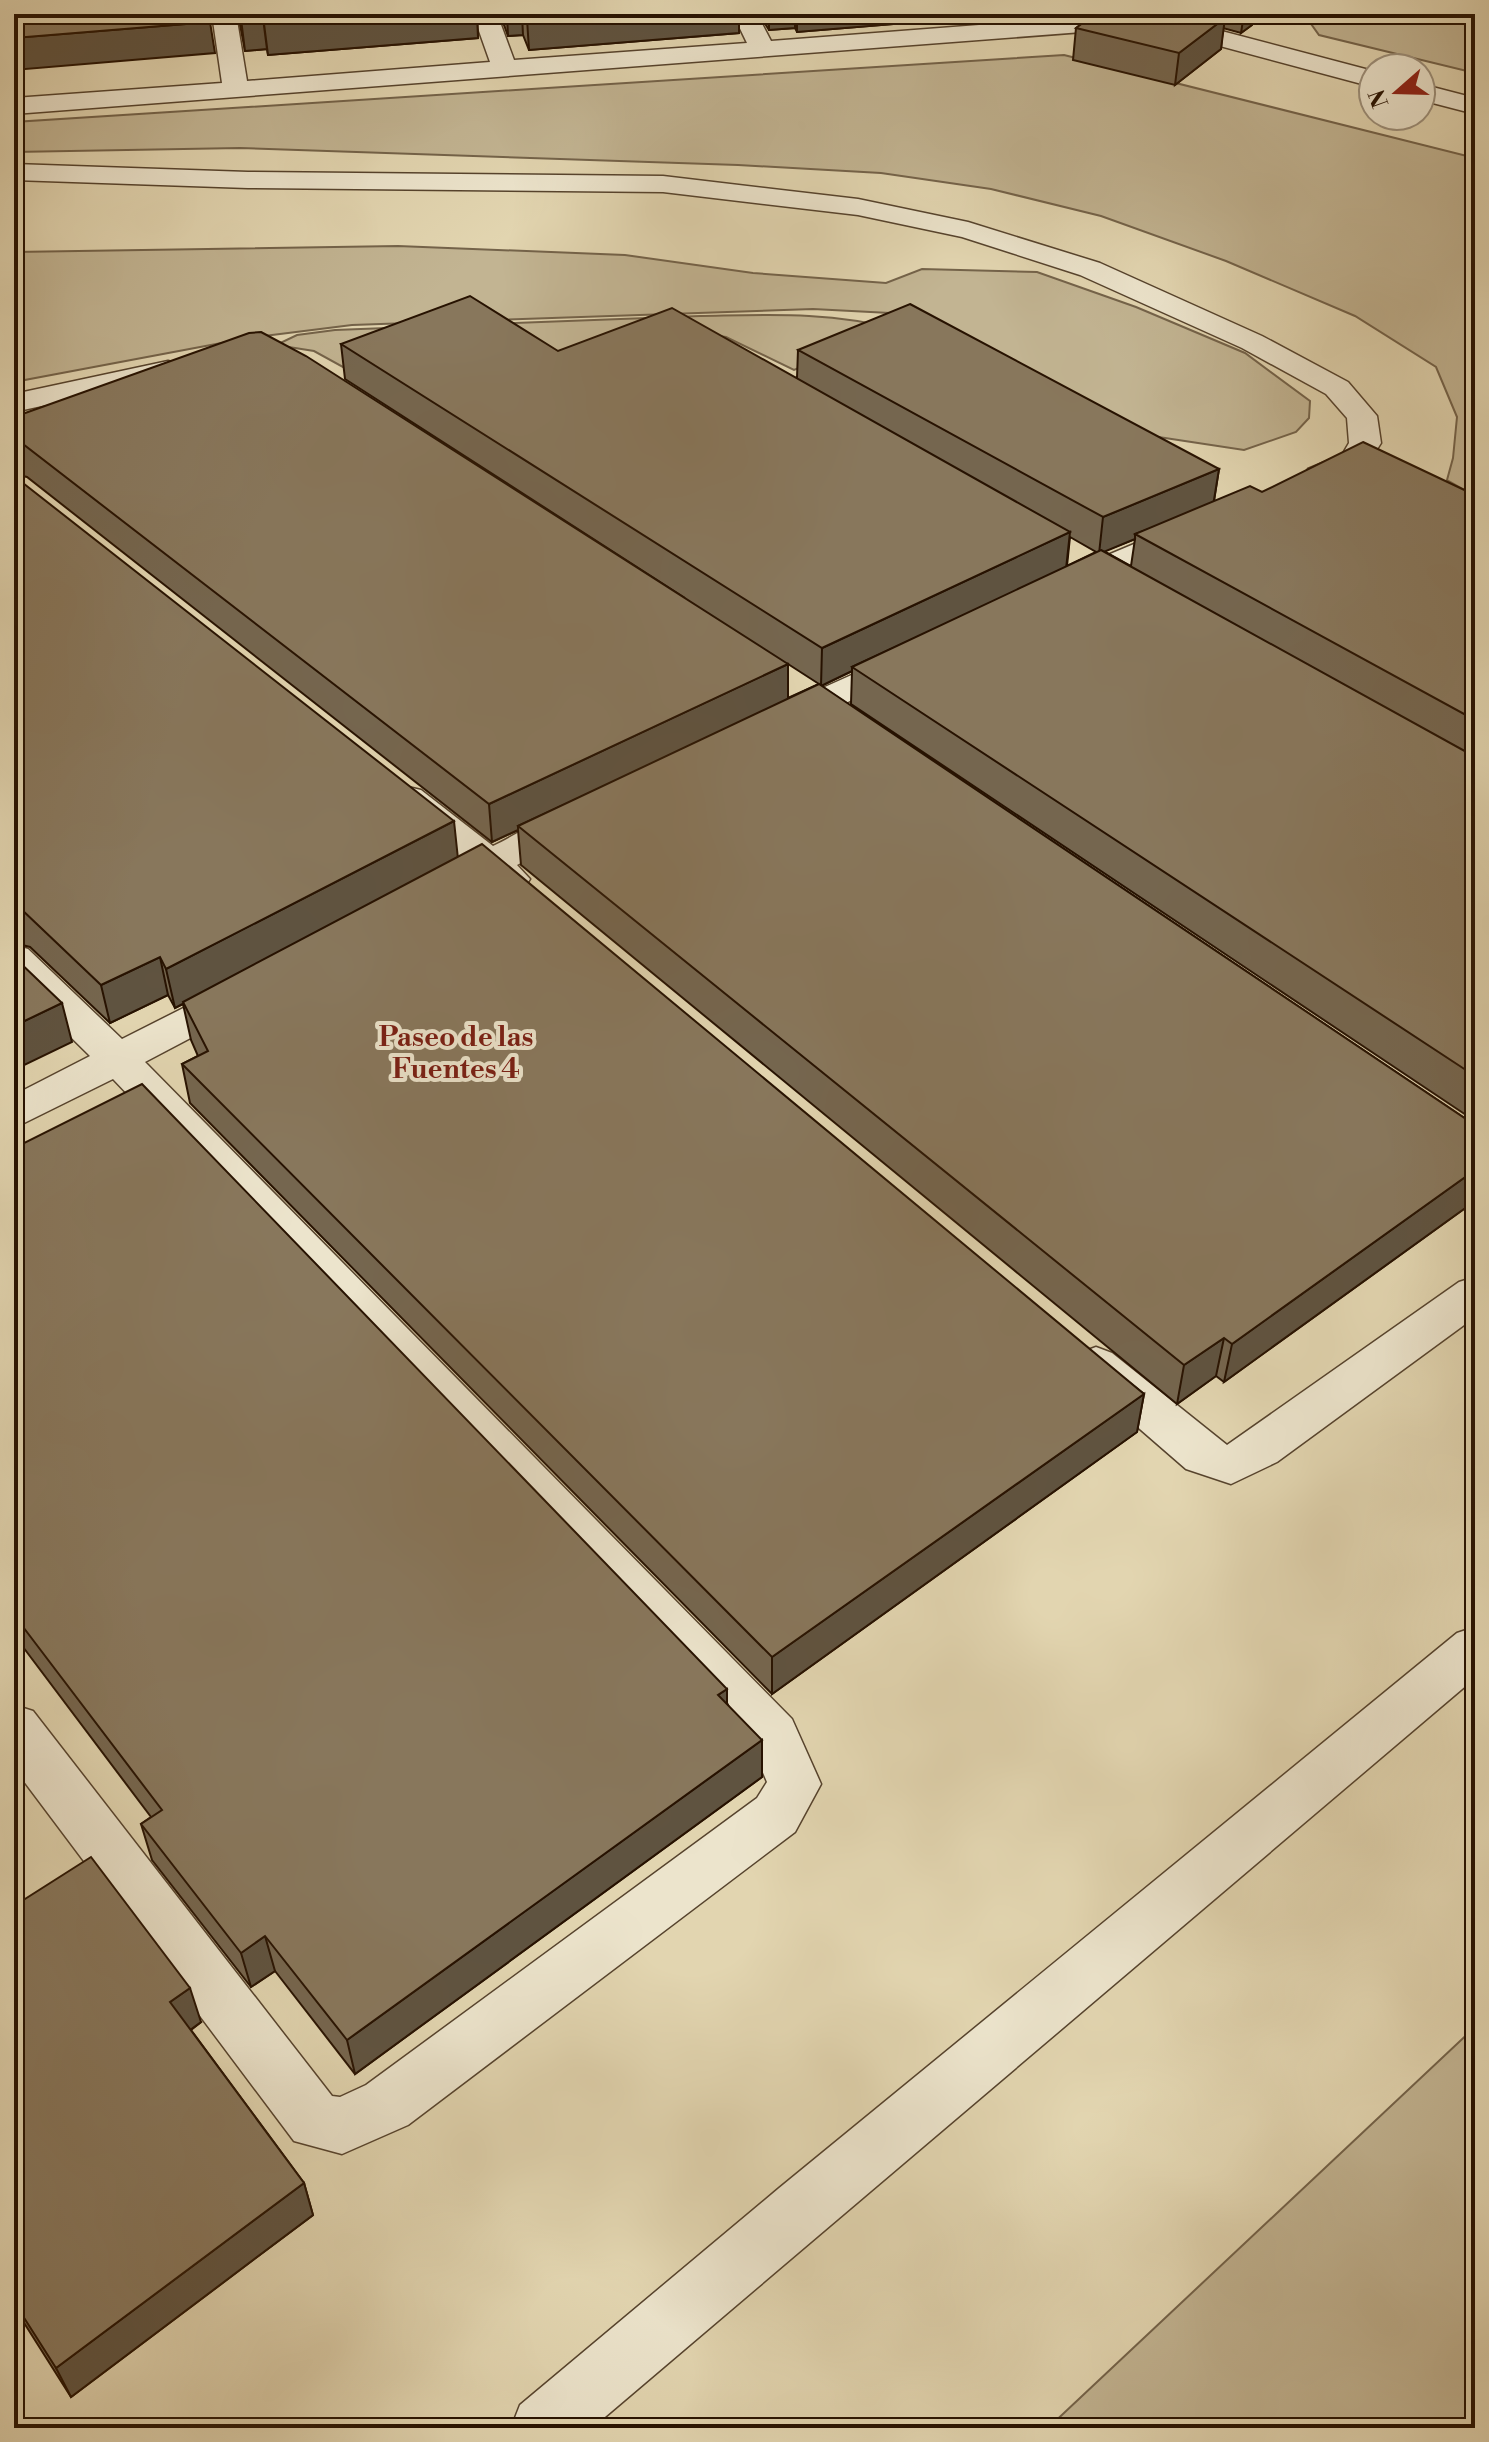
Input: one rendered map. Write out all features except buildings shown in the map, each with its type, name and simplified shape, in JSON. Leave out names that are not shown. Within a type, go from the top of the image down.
[{"type":"street","points":[[224,14],[236,89]]},
{"type":"street","points":[[485,14],[505,70]]},
{"type":"street","points":[[745,14],[764,51]]},
{"type":"street","points":[[14,106],[764,51],[1006,22],[1147,20],[1218,14]]},
{"type":"street","points":[[1147,20],[1357,75]]},
{"type":"street","points":[[1437,96],[1475,106]]},
{"type":"street","points":[[14,172],[338,182],[663,184],[745,191],[919,218],[968,230],[1090,269],[1252,342],[1337,388],[1362,416],[1368,468],[1284,491]]},
{"type":"street","points":[[14,403],[190,366]]},
{"type":"street","points":[[1030,602],[1087,561],[1214,521]]},
{"type":"street","points":[[1087,561],[1143,592]]},
{"type":"street","points":[[747,737],[931,649]]},
{"type":"street","points":[[379,775],[539,902]]},
{"type":"street","points":[[421,898],[604,806]]},
{"type":"street","points":[[14,958],[119,1060],[773,1735],[794,1784],[776,1815],[764,1825],[387,2105],[342,2126],[315,2121],[14,1727]]},
{"type":"street","points":[[14,1113],[270,979]]},
{"type":"street","points":[[1067,1341],[1203,1456],[1231,1465],[1260,1449],[1475,1294]]},
{"type":"street","points":[[543,2428],[799,2210],[1475,1648]]},
{"type":"shaded area","points":[[1304,14],[1475,14],[1475,73],[1437,64],[1437,52],[1389,52],[1319,35]]},
{"type":"shaded area","points":[[1064,55],[1357,128],[1357,132],[1371,132],[1475,158],[1475,496],[1447,480],[1453,458],[1457,417],[1436,367],[1355,316],[1226,261],[1101,216],[991,189],[881,173],[738,165],[240,148],[14,152],[14,122]]},
{"type":"shaded area","points":[[398,246],[625,255],[753,273],[886,283],[922,269],[1037,272],[1136,307],[1245,353],[1310,401],[1309,418],[1296,432],[1244,450],[1152,436],[909,314],[813,309],[352,325],[248,338],[14,382],[14,252]]},
{"type":"shaded area","points":[[700,316],[822,317],[894,329],[794,370],[726,337],[705,334],[556,373],[352,372],[314,351],[276,345],[297,335],[335,330]]},
{"type":"shaded area","points":[[1475,2027],[1475,2428],[1048,2428]]},
{"type":"district","name":"Paseo de las Fuentes 4","points":[[456,1052]]}]
